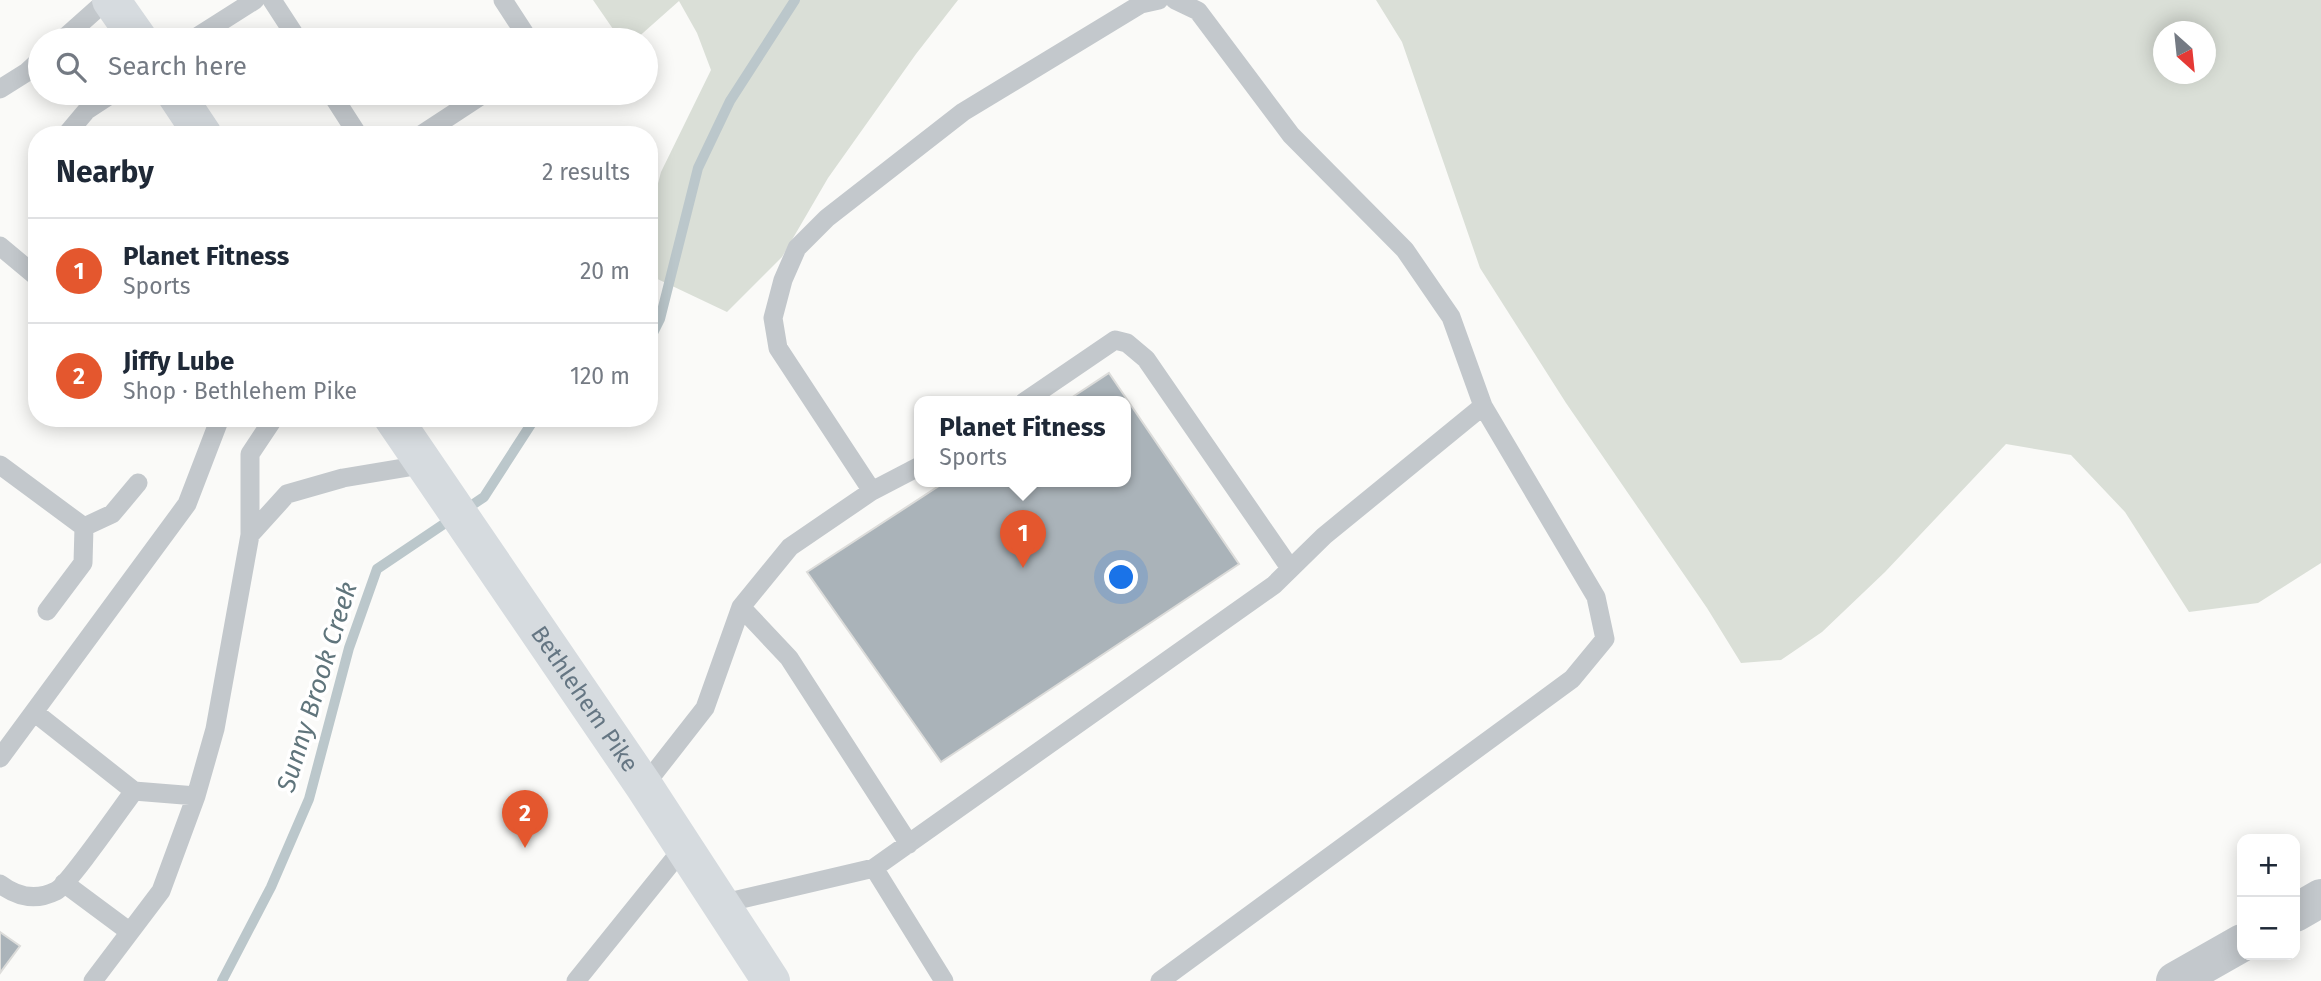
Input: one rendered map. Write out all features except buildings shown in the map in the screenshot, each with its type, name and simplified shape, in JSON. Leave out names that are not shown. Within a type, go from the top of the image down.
[{"type":"main road","points":[[109,0],[130,28]]},
{"type":"main road","points":[[182,105],[197,126]]},
{"type":"main road","name":"Bethlehem Pike","points":[[399,427],[645,786],[770,980]]},
{"type":"street","points":[[2300,910],[2321,898]]},
{"type":"street","points":[[2175,981],[2237,946]]},
{"type":"lane","points":[[76,28],[109,0]]},
{"type":"lane","points":[[211,28],[255,0]]},
{"type":"lane","points":[[272,0],[290,28]]},
{"type":"lane","points":[[503,0],[521,28]]},
{"type":"lane","points":[[872,491],[778,348],[772,318],[783,280],[797,248],[827,218],[963,112],[1141,4],[1159,0]]},
{"type":"lane","points":[[1160,981],[1572,679],[1605,639],[1596,597],[1483,406],[1451,317],[1405,250],[1291,135],[1199,11],[1175,0]]},
{"type":"lane","points":[[0,89],[28,71]]},
{"type":"lane","points":[[74,126],[95,105]]},
{"type":"lane","points":[[339,105],[352,126]]},
{"type":"lane","points":[[435,126],[467,105]]},
{"type":"lane","points":[[2,252],[28,271]]},
{"type":"lane","points":[[1033,396],[1115,340],[1126,343],[1146,359],[1290,568]]},
{"type":"lane","points":[[720,904],[874,868],[1274,585],[1324,536],[1483,406]]},
{"type":"lane","points":[[0,758],[187,504],[217,427]]},
{"type":"lane","points":[[93,981],[161,891],[196,796],[215,729],[250,535],[250,454],[268,427]]},
{"type":"lane","points":[[250,535],[287,494],[343,478],[426,464]]},
{"type":"lane","points":[[0,466],[84,527]]},
{"type":"lane","points":[[645,786],[705,708],[741,607],[790,547],[872,491],[914,469]]},
{"type":"lane","points":[[84,527],[112,514],[138,483]]},
{"type":"lane","points":[[47,611],[83,563],[84,527]]},
{"type":"lane","points":[[741,607],[789,658],[909,844]]},
{"type":"lane","points":[[34,712],[134,791],[196,796]]},
{"type":"lane","points":[[0,884],[12,892],[35,898],[59,890],[134,791]]},
{"type":"lane","points":[[576,981],[684,847]]},
{"type":"lane","points":[[874,868],[944,981]]},
{"type":"lane","points":[[64,883],[130,932]]},
{"type":"shaded area","points":[[593,0],[958,0],[828,178],[782,257],[727,312],[658,279],[658,183],[711,70],[697,33],[679,1],[649,28],[612,28]]},
{"type":"shaded area","points":[[1376,0],[2321,0],[2321,563],[2258,603],[2189,612],[2125,512],[2071,455],[2006,444],[1885,572],[1822,632],[1781,660],[1741,663],[1707,608],[1566,403],[1480,268],[1402,42]]},
{"type":"waterway","name":"Sunny Brook Creek","points":[[658,323],[698,168],[730,101],[795,0]]},
{"type":"waterway","name":"Sunny Brook Creek","points":[[222,981],[271,887],[309,799],[349,648],[377,569],[484,497],[529,427]]},
{"type":"place","name":"Planet Fitness","points":[[1023,568]]},
{"type":"place","name":"Jiffy Lube","points":[[525,848]]}]
